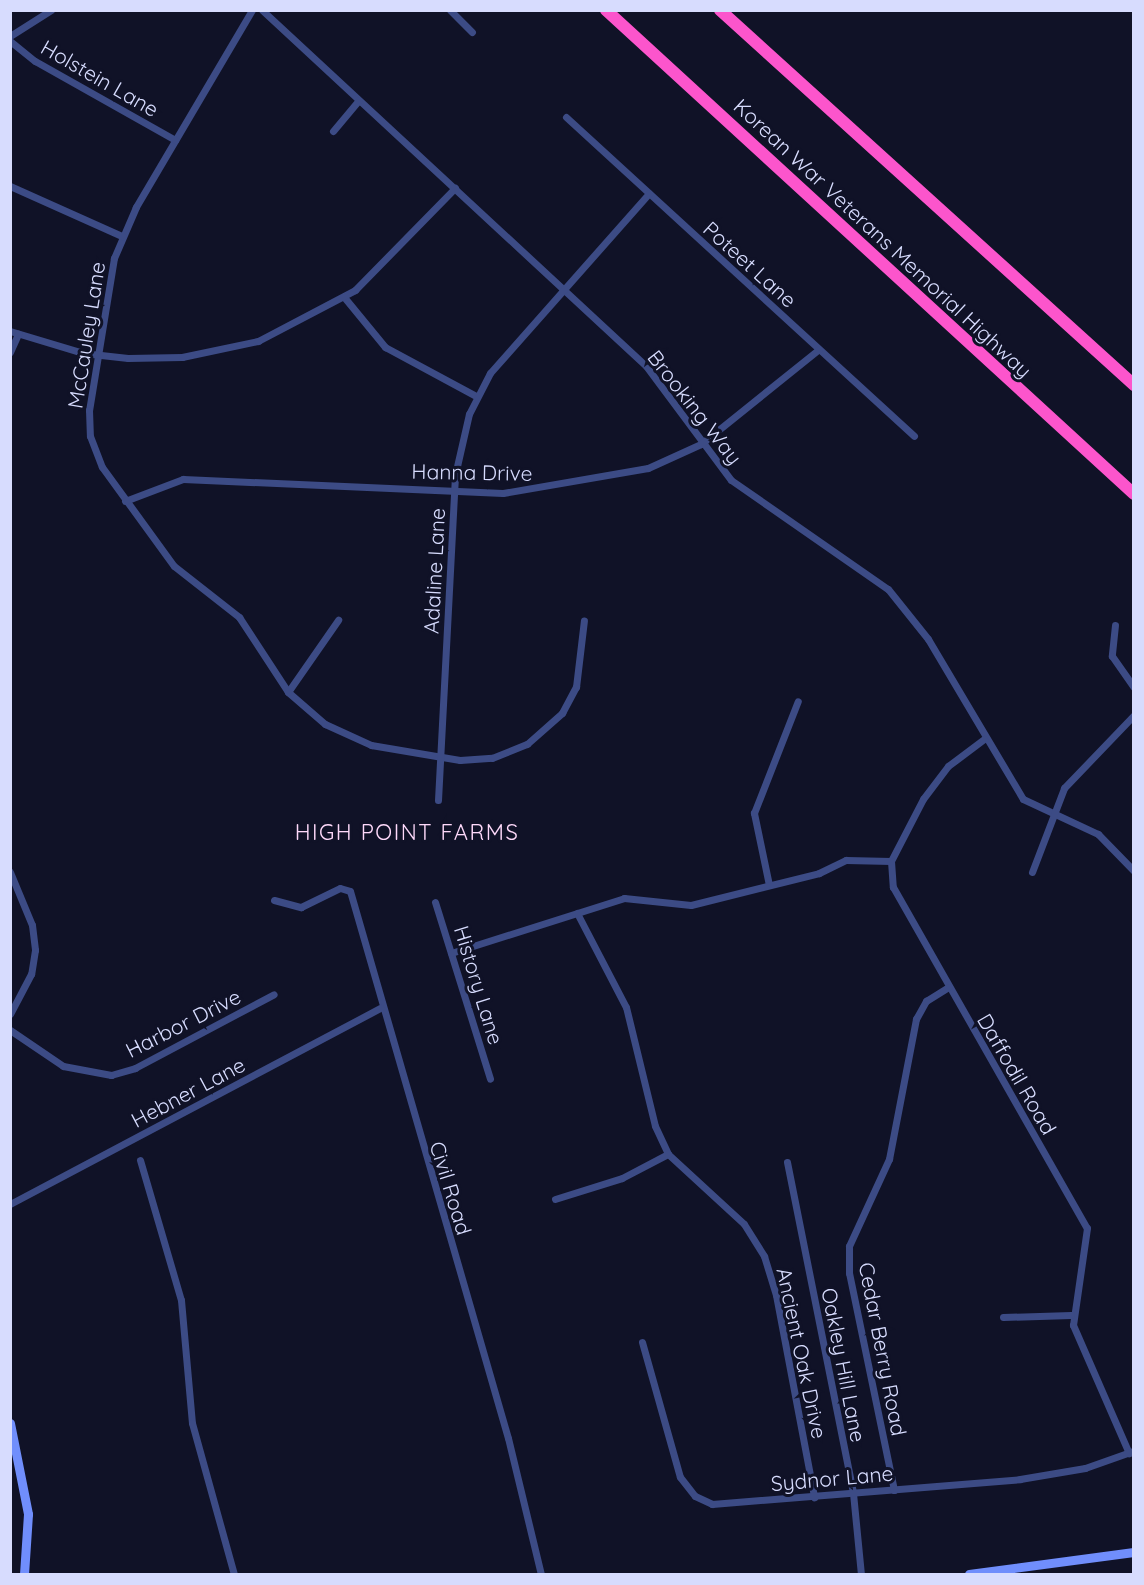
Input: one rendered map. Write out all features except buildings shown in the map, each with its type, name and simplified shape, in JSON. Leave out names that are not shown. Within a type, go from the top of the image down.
[{"type":"highway","name":"Korean War Veterans Memorial Highway","points":[[606,10],[1134,494]]},
{"type":"highway","points":[[720,10],[1134,385]]},
{"type":"main road","points":[[10,1423],[28,1514],[24,1575]]},
{"type":"main road","points":[[969,1575],[990,1574],[1134,1552]]},
{"type":"street","points":[[10,36],[51,10]]},
{"type":"street","name":"McCauley Lane","points":[[252,10],[175,140],[122,236],[97,355],[90,436],[102,467],[174,566],[239,617],[288,692],[319,720],[356,740],[441,759],[492,758],[527,744],[551,724],[581,673],[584,620]]},
{"type":"street","name":"Brooking Way","points":[[262,10],[646,366],[701,444],[746,494],[888,589],[928,639],[984,739],[1023,799],[1052,817],[1098,834],[1134,871]]},
{"type":"street","points":[[450,10],[472,32]]},
{"type":"street","name":"Holstein Lane","points":[[10,41],[35,61],[175,140]]},
{"type":"street","points":[[333,131],[359,100]]},
{"type":"street","name":"Poteet Lane","points":[[566,117],[914,436]]},
{"type":"street","points":[[10,186],[122,236]]},
{"type":"street","points":[[10,331],[97,355],[161,359],[234,348],[292,327],[344,297],[378,270],[455,188]]},
{"type":"street","name":"Adaline Lane","points":[[438,800],[454,491],[461,443],[476,396],[564,289],[649,193]]},
{"type":"street","points":[[344,297],[385,347],[476,396]]},
{"type":"street","points":[[10,352],[18,334]]},
{"type":"street","name":"Hanna Drive","points":[[125,501],[154,486],[198,478],[454,491],[550,489],[648,468],[701,444],[819,349]]},
{"type":"street","points":[[288,692],[338,620]]},
{"type":"street","points":[[1115,625],[1112,656],[1134,687]]},
{"type":"street","points":[[769,885],[754,813],[798,701]]},
{"type":"street","points":[[1032,872],[1052,817],[1073,776],[1134,715]]},
{"type":"street","points":[[451,953],[624,898],[691,905],[769,885],[846,860],[891,861],[923,799],[948,766],[984,739]]},
{"type":"street","name":"Daffodil Road","points":[[891,861],[897,899],[1087,1228],[1087,1252],[1071,1315]]},
{"type":"street","points":[[10,872],[32,926],[35,950],[31,974],[10,1014]]},
{"type":"street","name":"Civil Road","points":[[274,900],[301,907],[340,888],[350,891],[380,1008],[508,1438],[541,1575]]},
{"type":"street","name":"History Lane","points":[[435,902],[490,1078]]},
{"type":"street","name":"Ancient Oak Drive","points":[[577,913],[626,1007],[655,1126],[668,1154],[744,1224],[764,1256],[776,1295],[814,1497]]},
{"type":"street","name":"Cedar Berry Road","points":[[894,1490],[849,1273],[849,1246],[889,1159],[916,1019],[926,1001],[948,987]]},
{"type":"street","name":"Harbor Drive","points":[[10,1030],[63,1066],[111,1075],[135,1068],[274,994]]},
{"type":"street","name":"Hebner Lane","points":[[10,1204],[380,1008]]},
{"type":"street","points":[[555,1199],[622,1178],[668,1154]]},
{"type":"street","points":[[140,1160],[181,1299],[192,1423],[234,1575]]},
{"type":"street","name":"Oakley Hill Lane","points":[[787,1162],[853,1493],[861,1575]]},
{"type":"street","points":[[1003,1317],[1071,1315],[1131,1452]]},
{"type":"street","name":"Sydnor Lane","points":[[642,1342],[678,1471],[695,1496],[724,1504],[1050,1475],[1131,1452]]},
{"type":"district","name":"HIGH POINT FARMS","points":[[407,833]]}]
